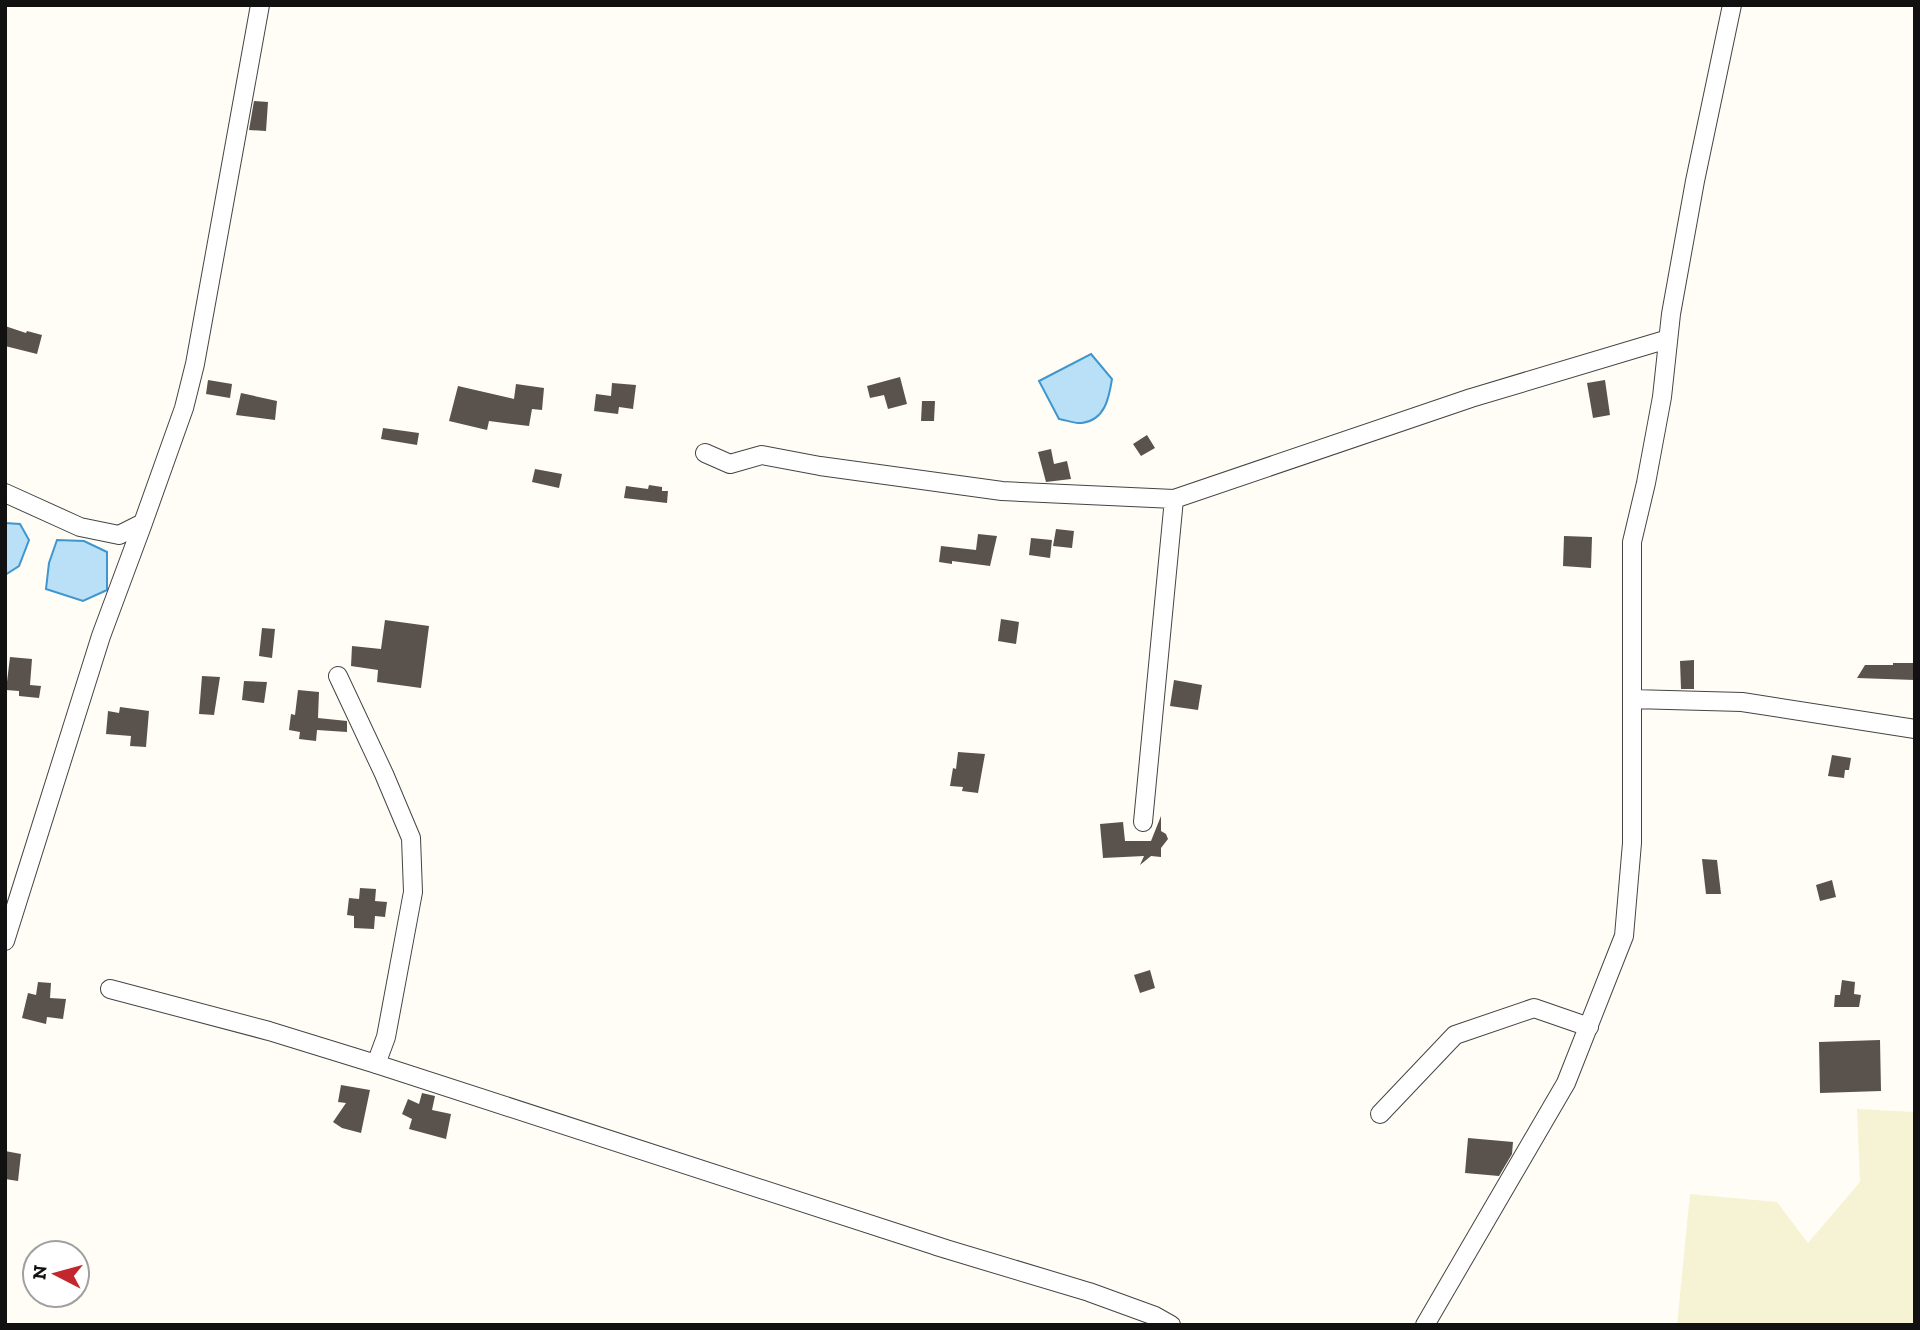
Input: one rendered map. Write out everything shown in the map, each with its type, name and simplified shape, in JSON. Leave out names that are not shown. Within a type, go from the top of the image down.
[{"type":"street","points":[[5,941],[101,636],[184,408],[195,364],[260,5]]},
{"type":"street","points":[[1425,1325],[1566,1083],[1624,936],[1632,843],[1632,542],[1658,421],[1668,339],[1695,181],[1732,5]]},
{"type":"street","points":[[705,453],[730,464],[762,455],[820,466],[1002,491],[1174,499],[1472,398],[1668,339]]},
{"type":"street","points":[[5,493],[80,527],[119,535],[143,523]]},
{"type":"street","points":[[1143,822],[1174,499]]},
{"type":"street","points":[[338,676],[411,838],[413,891],[386,1037],[376,1064]]},
{"type":"street","points":[[1632,699],[1742,702],[1915,729]]},
{"type":"street","points":[[110,989],[269,1031],[376,1064],[946,1249]]},
{"type":"street","points":[[1380,1114],[1455,1035],[1534,1009],[1589,1027]]},
{"type":"street","points":[[926,1243],[1089,1292],[1155,1315],[1171,1325]]},
{"type":"shaded area","points":[[1857,1109],[1915,1112],[1915,1325],[1677,1325],[1690,1194],[1777,1202],[1808,1243],[1860,1182]]},
{"type":"water","points":[[1091,354],[1112,379],[1105,407],[1090,421],[1080,423],[1059,419],[1039,381]]},
{"type":"water","points":[[5,523],[20,524],[29,540],[19,566],[5,575]]},
{"type":"water","points":[[57,540],[84,541],[107,552],[107,590],[83,601],[46,589],[49,563]]},
{"type":"building","points":[[254,101],[268,102],[266,131],[249,130]]},
{"type":"building","points":[[5,326],[42,335],[37,354],[5,346]]},
{"type":"building","points":[[900,377],[907,404],[888,409],[884,395],[870,398],[867,386]]},
{"type":"building","points":[[208,380],[232,384],[230,398],[206,394]]},
{"type":"building","points":[[1605,380],[1610,415],[1593,418],[1587,383]]},
{"type":"building","points":[[612,383],[636,385],[633,409],[619,407],[618,414],[594,411],[596,394],[611,396]]},
{"type":"building","points":[[516,384],[544,388],[542,410],[532,409],[529,426],[489,421],[487,430],[449,421],[458,386],[514,399]]},
{"type":"building","points":[[241,393],[277,401],[275,420],[236,415]]},
{"type":"building","points":[[922,401],[935,401],[934,421],[921,421]]},
{"type":"building","points":[[383,428],[419,433],[417,445],[381,439]]},
{"type":"building","points":[[1147,435],[1155,448],[1141,456],[1133,444]]},
{"type":"building","points":[[1051,449],[1054,464],[1067,461],[1071,479],[1046,482],[1038,452]]},
{"type":"building","points":[[535,469],[562,474],[559,488],[532,482]]},
{"type":"building","points":[[649,485],[668,491],[667,503],[624,498],[626,486],[648,489]]},
{"type":"building","points":[[1056,529],[1074,531],[1072,548],[1053,546]]},
{"type":"building","points":[[978,534],[997,536],[990,566],[939,562],[941,546],[976,550]]},
{"type":"building","points":[[1564,536],[1592,537],[1591,568],[1563,566]]},
{"type":"building","points":[[1031,538],[1052,540],[1050,558],[1029,555]]},
{"type":"building","points":[[1001,619],[1019,622],[1016,644],[998,641]]},
{"type":"building","points":[[385,620],[429,626],[421,688],[377,682],[378,670],[351,666],[352,646],[381,649]]},
{"type":"building","points":[[262,628],[275,629],[272,658],[259,656]]},
{"type":"building","points":[[10,657],[32,659],[30,685],[41,686],[39,698],[19,696],[19,691],[6,690]]},
{"type":"building","points":[[1694,660],[1694,689],[1681,689],[1680,661]]},
{"type":"building","points":[[1915,663],[1915,680],[1857,678],[1865,665]]},
{"type":"building","points":[[202,676],[220,677],[214,715],[199,714]]},
{"type":"building","points":[[1174,680],[1202,685],[1198,710],[1170,706]]},
{"type":"building","points":[[244,681],[267,682],[264,703],[242,700]]},
{"type":"building","points":[[298,690],[319,692],[318,718],[347,721],[347,732],[317,730],[316,741],[299,739],[300,732],[289,730],[291,714],[295,715]]},
{"type":"building","points":[[120,707],[149,711],[146,747],[130,746],[131,736],[106,734],[108,711],[119,713]]},
{"type":"building","points":[[958,752],[985,754],[978,793],[962,791],[963,787],[950,786]]},
{"type":"building","points":[[1832,755],[1851,758],[1844,778],[1828,776]]},
{"type":"building","points":[[1161,816],[1161,831],[1168,839],[1161,848],[1161,857],[1151,856],[1140,865],[1144,856],[1103,858],[1100,824],[1123,822],[1125,841],[1151,841]]},
{"type":"building","points":[[1702,859],[1717,860],[1721,894],[1706,894]]},
{"type":"building","points":[[1832,880],[1836,897],[1820,901],[1816,885]]},
{"type":"building","points":[[360,888],[376,889],[375,901],[387,902],[385,917],[375,916],[374,929],[354,928],[354,916],[347,915],[349,898],[359,899]]},
{"type":"building","points":[[1150,970],[1155,988],[1140,993],[1134,975]]},
{"type":"building","points":[[1842,980],[1855,982],[1854,994],[1861,995],[1859,1007],[1834,1007],[1835,995],[1840,995]]},
{"type":"building","points":[[38,982],[51,983],[50,998],[66,999],[63,1019],[47,1017],[46,1024],[22,1018],[28,993],[36,995]]},
{"type":"building","points":[[1880,1040],[1881,1091],[1820,1093],[1819,1042]]},
{"type":"building","points":[[341,1085],[370,1090],[361,1133],[342,1128],[333,1122],[346,1103],[338,1102]]},
{"type":"building","points":[[422,1093],[435,1096],[432,1110],[451,1114],[446,1139],[409,1129],[412,1119],[402,1114],[408,1099],[419,1104]]},
{"type":"building","points":[[1468,1138],[1513,1142],[1512,1154],[1499,1176],[1465,1173]]},
{"type":"building","points":[[5,1151],[21,1154],[18,1181],[5,1179]]}]
